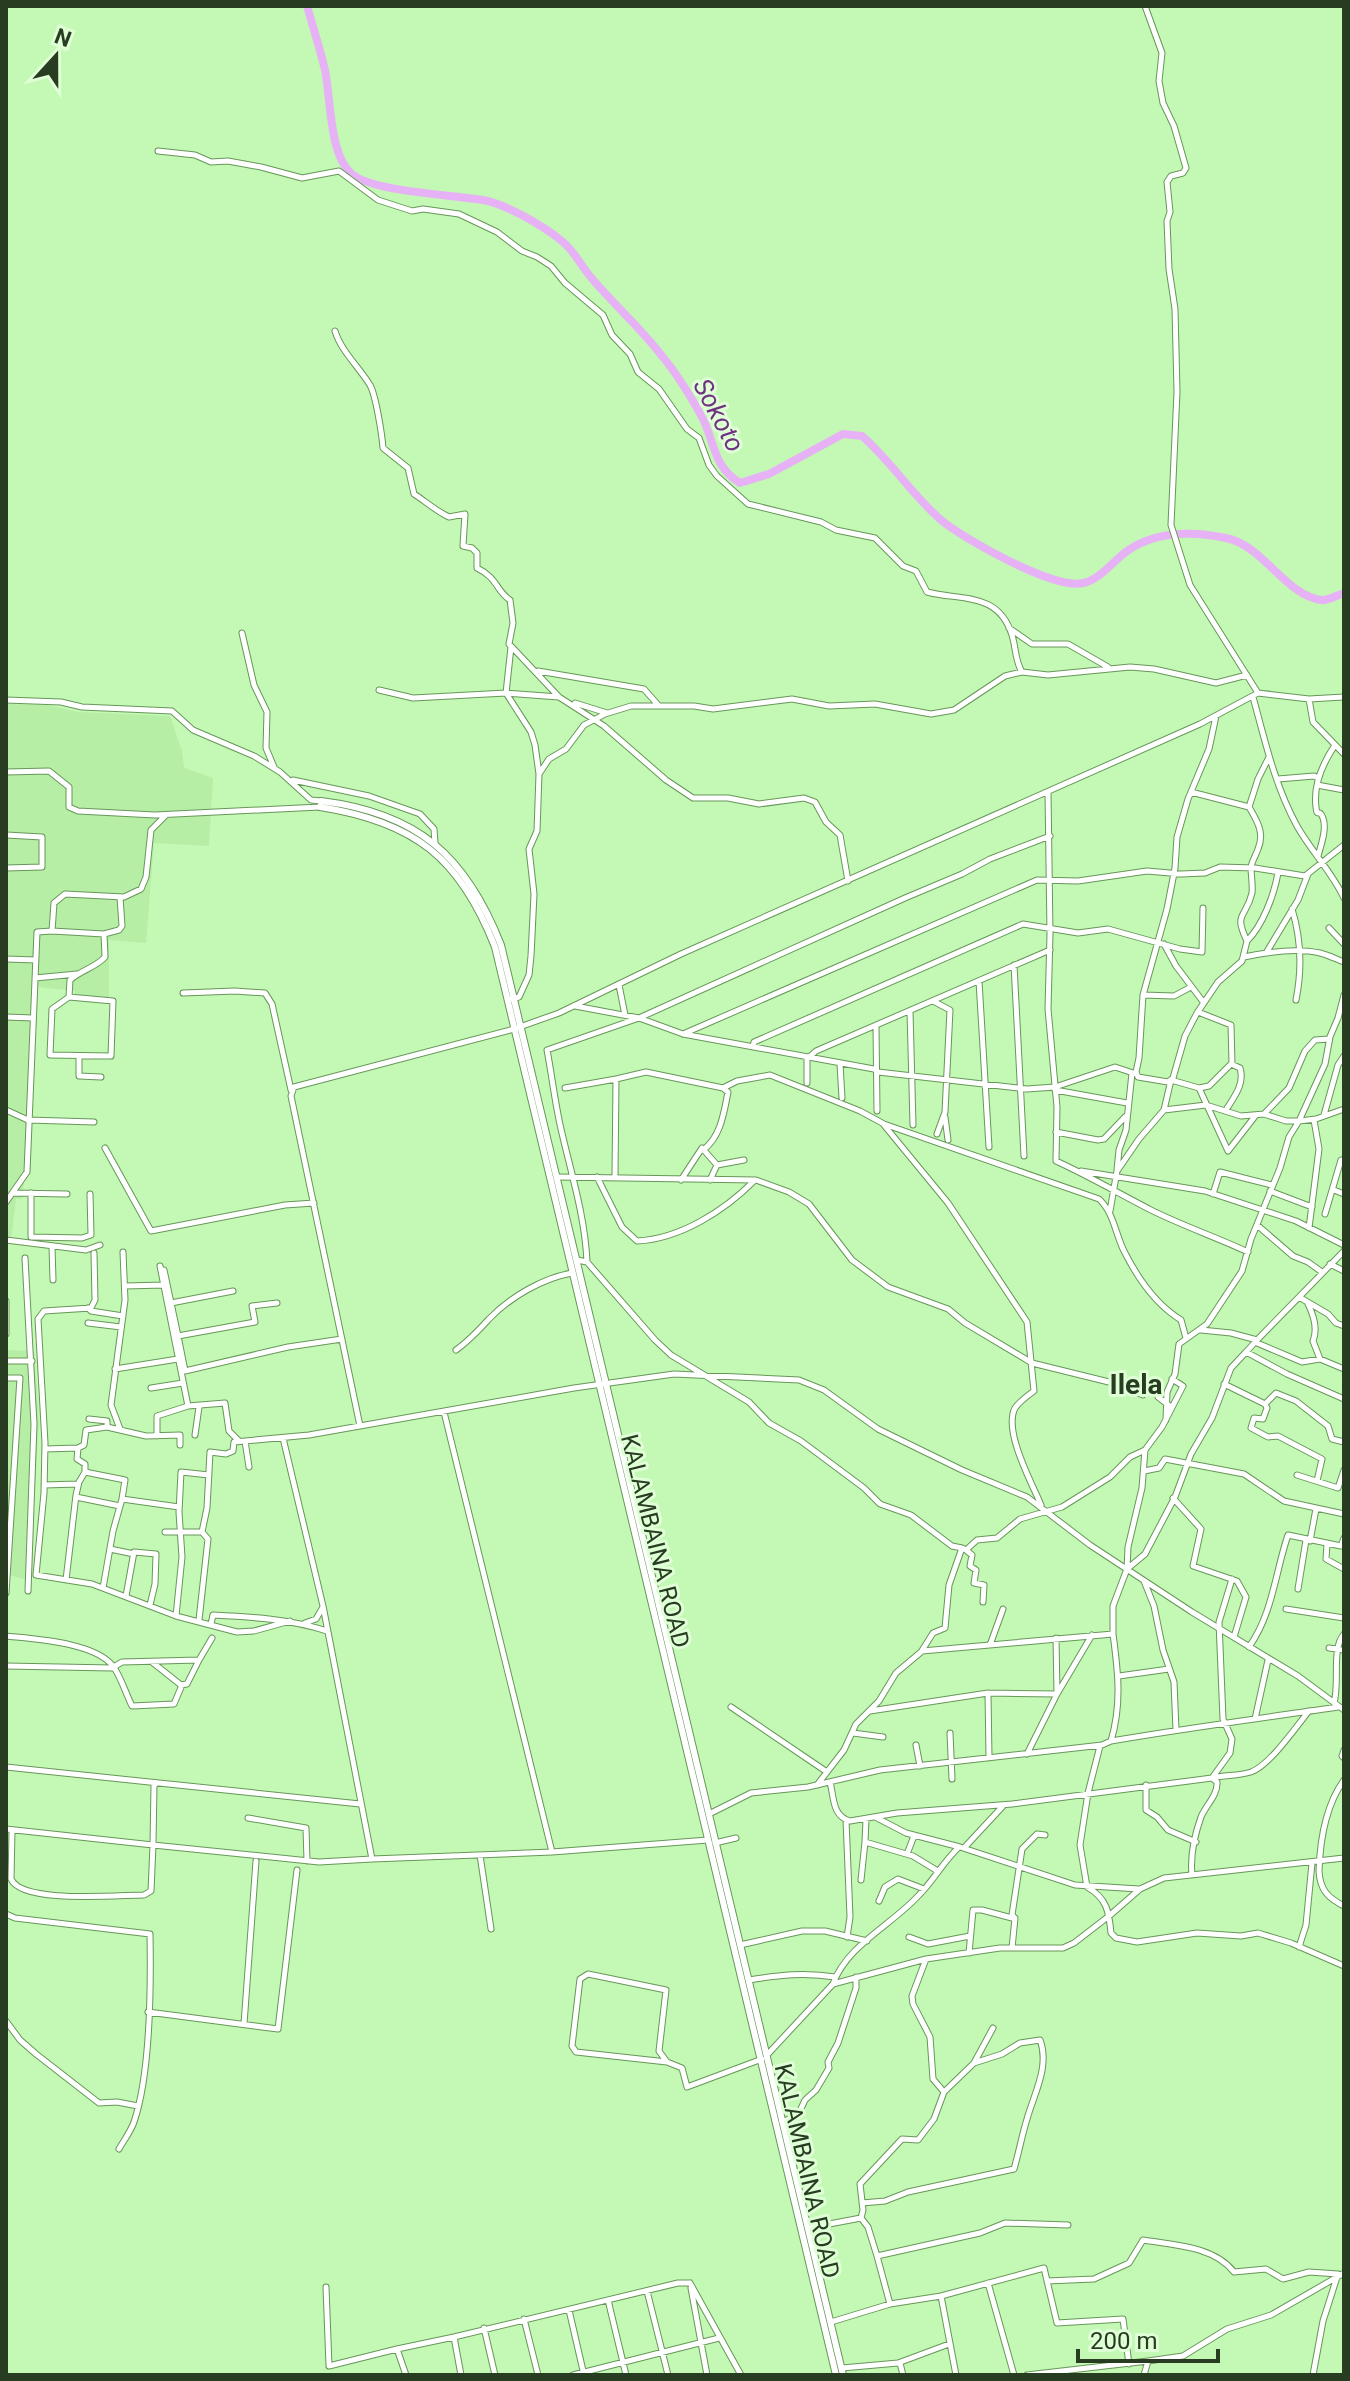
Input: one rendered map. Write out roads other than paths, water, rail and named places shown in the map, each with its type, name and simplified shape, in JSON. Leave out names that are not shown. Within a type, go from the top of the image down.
[{"type":"main road","name":"KALAMBAINA ROAD","points":[[321,804],[360,814],[408,834],[431,849],[449,866],[475,900],[495,947],[511,1000],[598,1385],[764,2057],[836,2375]]},
{"type":"main road","points":[[321,804],[376,813],[412,828],[435,843],[454,862],[481,897],[501,945],[511,1000]]},
{"type":"main road","points":[[517,1027],[607,1383],[709,1814],[712,1840],[749,1980],[764,2057],[842,2371]]},
{"type":"street","points":[[1145,6],[1162,53],[1159,81],[1163,103],[1174,126],[1176,143],[1186,168],[1183,173],[1171,176],[1167,182],[1177,392],[1171,525],[1190,585],[1247,675],[1284,801],[1319,859],[1341,886],[1344,898]]},
{"type":"street","points":[[158,151],[195,155],[211,162],[261,167],[302,178],[339,171],[378,200],[412,211],[423,209],[459,214],[497,232],[522,251],[551,266],[565,283],[603,315],[612,335],[630,354],[638,372],[659,389],[687,429],[699,438],[709,465],[717,476],[748,504],[875,538],[903,566],[916,571],[927,592],[943,596],[969,596],[988,603],[1008,627],[1032,644],[1068,644],[1109,668]]},
{"type":"street","points":[[335,331],[373,389],[383,448],[408,468],[414,494],[423,497],[449,517],[465,514],[463,546],[477,553],[477,568],[490,574],[510,600],[513,623],[506,693],[531,732],[539,774],[537,831],[529,849],[534,894],[529,975],[519,997],[511,1000]]},
{"type":"street","points":[[1008,627],[1022,672]]},
{"type":"street","points":[[242,633],[254,685],[267,712],[266,748],[274,768]]},
{"type":"street","points":[[511,646],[559,697]]},
{"type":"street","points":[[539,774],[549,759],[566,749],[584,725],[607,713],[631,706],[713,709],[792,699],[829,706],[875,704],[931,714],[954,710],[1005,676],[1022,672],[1048,675],[1109,668],[1154,669],[1216,683],[1247,675]]},
{"type":"street","points":[[537,671],[644,689],[659,706]]},
{"type":"street","points":[[379,690],[413,698],[506,693],[559,697],[607,713]]},
{"type":"street","points":[[292,1091],[294,1087],[517,1027],[575,1006],[681,954],[1048,792],[1216,716],[1255,695],[1309,699],[1344,697]]},
{"type":"street","points":[[1309,699],[1313,722],[1344,754]]},
{"type":"street","points":[[6,700],[172,711],[193,730],[274,768],[311,800],[321,804]]},
{"type":"street","points":[[570,702],[595,719],[666,780],[693,798],[728,798],[759,804],[804,798],[815,802],[826,822],[840,835],[848,881]]},
{"type":"street","points":[[1109,1212],[1119,1150],[1126,1130],[1143,995],[1162,943],[1177,837],[1191,792],[1206,759],[1216,716]]},
{"type":"street","points":[[1319,859],[1324,835],[1323,817],[1316,807],[1317,785],[1326,758],[1335,745]]},
{"type":"street","points":[[1247,941],[1240,926],[1240,917],[1253,889],[1252,868],[1261,832],[1249,807],[1269,757]]},
{"type":"street","points":[[6,772],[49,771],[69,787],[69,807],[78,811],[166,815],[321,804]]},
{"type":"street","points":[[285,776],[300,783],[369,796],[420,814],[434,829],[435,843]]},
{"type":"street","points":[[1278,779],[1318,778]]},
{"type":"street","points":[[1317,785],[1344,790]]},
{"type":"street","points":[[1048,792],[1048,1009],[1055,1088],[1056,1161],[1152,1210],[1192,1226],[1207,1236],[1223,1238],[1248,1252]]},
{"type":"street","points":[[1191,792],[1249,807]]},
{"type":"street","points":[[52,931],[54,903],[65,894],[124,897],[141,889],[146,877],[151,830],[166,815]]},
{"type":"street","points":[[6,835],[42,837],[42,867],[6,868]]},
{"type":"street","points":[[587,1262],[574,1177],[561,1131],[547,1050],[639,1018],[990,859],[1050,836]]},
{"type":"street","points":[[1266,953],[1292,909],[1308,873],[1319,859],[1344,845]]},
{"type":"street","points":[[683,1034],[1037,880],[1078,881],[1147,871],[1205,873],[1220,867],[1252,868],[1293,876],[1308,873]]},
{"type":"street","points":[[1243,958],[1247,941],[1255,933],[1275,888],[1278,873]]},
{"type":"street","points":[[6,1202],[27,1172],[37,932],[104,934],[119,930],[122,926],[120,897]]},
{"type":"street","points":[[753,1047],[754,1042],[1023,924],[1078,933],[1108,929],[1202,952],[1203,908]]},
{"type":"street","points":[[1292,909],[1299,952],[1300,981],[1296,1000]]},
{"type":"street","points":[[1329,928],[1344,944]]},
{"type":"street","points":[[69,997],[70,980],[98,965],[105,957],[104,934]]},
{"type":"street","points":[[1162,943],[1204,1003]]},
{"type":"street","points":[[807,1083],[807,1059],[816,1051],[1050,950]]},
{"type":"street","points":[[1117,1174],[1139,1139],[1164,1110],[1185,1036],[1198,1012],[1218,982],[1243,958],[1266,953],[1299,952],[1322,953],[1344,962]]},
{"type":"street","points":[[6,959],[36,960]]},
{"type":"street","points":[[1014,965],[1024,1156]]},
{"type":"street","points":[[35,978],[78,974]]},
{"type":"street","points":[[979,981],[989,1147]]},
{"type":"street","points":[[619,985],[625,1015]]},
{"type":"street","points":[[1143,995],[1174,996],[1191,987]]},
{"type":"street","points":[[183,993],[265,993],[272,1004],[360,1426]]},
{"type":"street","points":[[817,1785],[896,1673],[921,1652],[933,1633],[945,1628],[949,1585],[964,1549],[977,1540],[997,1538],[1020,1519],[1062,1507],[1095,1487],[1130,1457],[1145,1450],[1166,1420],[1179,1344],[1200,1330],[1216,1312],[1239,1276],[1289,1137],[1325,1064],[1344,995]]},
{"type":"street","points":[[69,997],[113,1001],[111,1056],[50,1055],[52,1009],[69,997]]},
{"type":"street","points":[[933,1001],[950,1010],[945,1112],[948,1140]]},
{"type":"street","points":[[575,1006],[639,1018],[683,1034],[878,1072],[1022,1088],[1055,1088],[1127,1103]]},
{"type":"street","points":[[910,1011],[913,1125]]},
{"type":"street","points":[[1055,1088],[1115,1067],[1161,1081],[1171,1080],[1198,1088],[1209,1086],[1232,1065],[1231,1025],[1198,1012]]},
{"type":"street","points":[[6,1017],[33,1018]]},
{"type":"street","points":[[876,1027],[877,1111]]},
{"type":"street","points":[[1264,1114],[1289,1088],[1305,1051],[1315,1040],[1330,1037]]},
{"type":"street","points":[[79,1056],[79,1076],[101,1077]]},
{"type":"street","points":[[1324,1116],[1338,1065],[1344,1056]]},
{"type":"street","points":[[840,1064],[842,1098]]},
{"type":"street","points":[[1225,1110],[1239,1089],[1242,1076],[1240,1068],[1232,1065]]},
{"type":"street","points":[[565,1088],[646,1072],[723,1088],[728,1092],[721,1122],[711,1144],[702,1148],[681,1180]]},
{"type":"street","points":[[723,1088],[737,1081],[770,1075],[860,1111],[884,1124],[1099,1199],[1109,1212],[1123,1250],[1149,1293],[1165,1310],[1181,1320],[1186,1338]]},
{"type":"street","points":[[615,1176],[616,1079]]},
{"type":"street","points":[[1198,1088],[1228,1151],[1256,1115]]},
{"type":"street","points":[[1164,1110],[1208,1105],[1241,1116],[1264,1114],[1286,1121],[1299,1121],[1314,1120],[1344,1109]]},
{"type":"street","points":[[6,1110],[30,1120],[94,1122]]},
{"type":"street","points":[[937,1134],[945,1112]]},
{"type":"street","points":[[1056,1132],[1104,1139],[1126,1116]]},
{"type":"street","points":[[1309,1228],[1319,1149],[1314,1120]]},
{"type":"street","points":[[884,1124],[948,1203],[1027,1322],[1034,1391],[1014,1411],[1012,1426],[1023,1467],[1041,1506]]},
{"type":"street","points":[[105,1148],[151,1231],[285,1205],[314,1203]]},
{"type":"street","points":[[703,1150],[717,1165]]},
{"type":"street","points":[[717,1165],[744,1160]]},
{"type":"street","points":[[1325,1214],[1341,1160],[1344,1160]]},
{"type":"street","points":[[709,1181],[717,1165]]},
{"type":"street","points":[[1075,1170],[1117,1174],[1213,1194],[1296,1221],[1344,1248],[1231,1368],[1212,1418],[1145,1554],[1127,1569]]},
{"type":"street","points":[[1213,1194],[1220,1172],[1271,1188],[1312,1207]]},
{"type":"street","points":[[557,1177],[755,1180],[789,1192],[809,1204],[852,1260],[888,1287],[948,1309],[965,1323],[1032,1363],[1117,1384],[1143,1395],[1150,1386],[1168,1405]]},
{"type":"street","points":[[597,1177],[622,1227],[637,1241],[655,1240],[704,1219],[738,1197],[755,1180]]},
{"type":"street","points":[[1334,1190],[1344,1194]]},
{"type":"street","points":[[13,1193],[67,1194]]},
{"type":"street","points":[[31,1193],[31,1237],[82,1238],[91,1235],[90,1194]]},
{"type":"street","points":[[1257,1225],[1293,1256],[1322,1272]]},
{"type":"street","points":[[6,1240],[86,1250],[100,1245]]},
{"type":"street","points":[[52,1246],[53,1280]]},
{"type":"street","points":[[120,1429],[111,1405],[123,1316],[123,1252]]},
{"type":"street","points":[[88,1308],[95,1300],[94,1253]]},
{"type":"street","points":[[25,1258],[34,1424],[28,1591]]},
{"type":"street","points":[[577,1260],[587,1262],[671,1355],[749,1402],[769,1423],[801,1441],[864,1488],[880,1504],[911,1515],[952,1546],[972,1555],[970,1566],[976,1570],[974,1583],[984,1585],[983,1602]]},
{"type":"street","points":[[1330,1264],[1344,1271]]},
{"type":"street","points":[[188,1406],[162,1268],[185,1371],[288,1347],[342,1339]]},
{"type":"street","points":[[456,1350],[515,1299],[551,1277],[572,1273]]},
{"type":"street","points":[[124,1286],[164,1285]]},
{"type":"street","points":[[171,1303],[233,1291]]},
{"type":"street","points":[[1299,1297],[1344,1326]]},
{"type":"street","points":[[6,1301],[6,1334]]},
{"type":"street","points":[[178,1336],[255,1322],[252,1306],[277,1303]]},
{"type":"street","points":[[1308,1304],[1314,1316],[1316,1334],[1313,1341],[1320,1359]]},
{"type":"street","points":[[123,1316],[88,1308],[44,1311],[38,1319],[45,1449],[36,1575],[103,1588],[176,1616],[237,1632],[254,1631],[290,1621]]},
{"type":"street","points":[[88,1323],[121,1327]]},
{"type":"street","points":[[1200,1330],[1231,1333],[1257,1340],[1257,1343],[1302,1362],[1320,1359],[1344,1369]]},
{"type":"street","points":[[1246,1352],[1344,1399]]},
{"type":"street","points":[[115,1369],[178,1359]]},
{"type":"street","points":[[6,1361],[32,1361]]},
{"type":"street","points":[[202,1532],[207,1508],[210,1452],[229,1453],[233,1451],[234,1442],[283,1438],[674,1374],[788,1378],[811,1383],[878,1429],[1041,1506],[1090,1545],[1268,1660],[1298,1676],[1339,1707]]},
{"type":"street","points":[[6,1378],[20,1378],[6,1593]]},
{"type":"street","points":[[1168,1405],[1183,1386],[1172,1379]]},
{"type":"street","points":[[151,1388],[183,1383]]},
{"type":"street","points":[[1224,1384],[1265,1404],[1267,1408],[1263,1419],[1254,1418],[1251,1428],[1268,1437],[1278,1436],[1322,1459],[1317,1481]]},
{"type":"street","points":[[1265,1404],[1276,1393],[1296,1401],[1328,1426],[1332,1439],[1344,1442]]},
{"type":"street","points":[[157,1436],[157,1416],[188,1406],[225,1403],[229,1431],[242,1441],[249,1467]]},
{"type":"street","points":[[195,1435],[199,1407]]},
{"type":"street","points":[[444,1412],[552,1852]]},
{"type":"street","points":[[89,1419],[107,1421],[107,1427]]},
{"type":"street","points":[[45,1449],[78,1448],[84,1445],[86,1430],[107,1427],[136,1435],[180,1435],[180,1445]]},
{"type":"street","points":[[283,1438],[323,1606],[372,1859]]},
{"type":"street","points":[[66,1580],[78,1484],[85,1472],[85,1464],[77,1459],[78,1448]]},
{"type":"street","points":[[1111,1741],[1118,1716],[1119,1676],[1113,1606],[1127,1569],[1128,1547],[1138,1513],[1145,1450]]},
{"type":"street","points":[[1144,1471],[1159,1468],[1165,1459],[1189,1462],[1244,1474],[1284,1501],[1344,1514]]},
{"type":"street","points":[[1297,1475],[1338,1488],[1344,1470]]},
{"type":"street","points":[[85,1472],[125,1480],[103,1588]]},
{"type":"street","points":[[176,1616],[182,1532],[179,1507],[181,1472],[209,1475]]},
{"type":"street","points":[[44,1485],[78,1484]]},
{"type":"street","points":[[76,1497],[179,1507]]},
{"type":"street","points":[[1173,1498],[1201,1529],[1193,1566],[1237,1581],[1246,1597],[1234,1637]]},
{"type":"street","points":[[1298,1589],[1316,1509]]},
{"type":"street","points":[[165,1532],[202,1532],[208,1539],[199,1620]]},
{"type":"street","points":[[1249,1647],[1261,1631],[1272,1601],[1288,1535],[1341,1546],[1344,1538]]},
{"type":"street","points":[[1327,1544],[1326,1559],[1344,1569]]},
{"type":"street","points":[[110,1549],[156,1554],[155,1584],[150,1605]]},
{"type":"street","points":[[126,1596],[134,1554]]},
{"type":"street","points":[[1212,1778],[1230,1753],[1232,1739],[1223,1719],[1219,1628],[1232,1579]]},
{"type":"street","points":[[1144,1580],[1174,1682],[1176,1730]]},
{"type":"street","points":[[302,1623],[316,1619],[323,1606]]},
{"type":"street","points":[[990,1645],[1003,1609]]},
{"type":"street","points":[[1286,1609],[1344,1618]]},
{"type":"street","points":[[211,1624],[213,1615],[290,1621],[328,1631]]},
{"type":"street","points":[[1027,1754],[1057,1694],[1093,1634]]},
{"type":"street","points":[[921,1652],[1113,1634]]},
{"type":"street","points":[[1339,1707],[1344,1634]]},
{"type":"street","points":[[6,1636],[64,1642],[104,1658],[114,1667],[132,1706],[174,1704],[182,1685],[187,1684],[212,1638]]},
{"type":"street","points":[[1056,1638],[1057,1694]]},
{"type":"street","points":[[1329,1648],[1341,1650]]},
{"type":"street","points":[[6,1666],[114,1667],[122,1662],[199,1660]]},
{"type":"street","points":[[1255,1719],[1268,1660]]},
{"type":"street","points":[[151,1661],[182,1685]]},
{"type":"street","points":[[1119,1676],[1169,1669]]},
{"type":"street","points":[[869,1712],[988,1693],[1057,1694]]},
{"type":"street","points":[[988,1693],[989,1758]]},
{"type":"street","points":[[731,1707],[827,1772]]},
{"type":"street","points":[[709,1814],[751,1793],[817,1785],[880,1770],[1100,1746],[1111,1741],[1176,1730],[1339,1707]]},
{"type":"street","points":[[830,1782],[836,1812],[846,1820],[1003,1805],[1212,1778],[1252,1772],[1266,1763],[1309,1711]]},
{"type":"street","points":[[853,1733],[883,1737]]},
{"type":"street","points":[[950,1733],[952,1779]]},
{"type":"street","points":[[916,1745],[920,1766]]},
{"type":"street","points":[[1087,1887],[1080,1845],[1088,1793],[1100,1746]]},
{"type":"street","points":[[1344,1750],[1344,1758]]},
{"type":"street","points":[[6,1767],[360,1804]]},
{"type":"street","points":[[1192,1875],[1192,1854],[1201,1816],[1218,1788],[1212,1778]]},
{"type":"street","points":[[1344,1780],[1328,1812],[1319,1862],[1322,1887],[1330,1899],[1344,1906]]},
{"type":"street","points":[[157,1783],[154,1785],[153,1845],[151,1891],[144,1895],[83,1897],[35,1894],[20,1891],[11,1879],[9,1830],[153,1845],[307,1861],[552,1852],[736,1838]]},
{"type":"street","points":[[1146,1785],[1146,1810],[1168,1830],[1196,1842]]},
{"type":"street","points":[[667,2062],[659,2051],[666,1990],[588,1974],[580,1979],[572,2046],[576,2052],[667,2062],[682,2068],[687,2087],[764,2057],[833,1984],[849,1958],[924,1889],[936,1870],[1003,1805]]},
{"type":"street","points":[[875,1817],[914,1836],[1087,1887],[1140,1889]]},
{"type":"street","points":[[248,1818],[306,1828],[307,1861]]},
{"type":"street","points":[[861,1880],[866,1819]]},
{"type":"street","points":[[846,1820],[850,1917],[847,1937]]},
{"type":"street","points":[[1012,1918],[1022,1849],[1037,1834],[1045,1835]]},
{"type":"street","points":[[907,1854],[914,1836]]},
{"type":"street","points":[[865,1842],[907,1854],[936,1870]]},
{"type":"street","points":[[480,1855],[491,1929]]},
{"type":"street","points":[[833,1984],[926,1959],[1012,1948],[1063,1948],[1074,1943],[1140,1889],[1164,1878],[1344,1858]]},
{"type":"street","points":[[244,2024],[256,1861]]},
{"type":"street","points":[[1299,1947],[1306,1925],[1312,1863]]},
{"type":"street","points":[[148,2012],[278,2029],[297,1870]]},
{"type":"street","points":[[879,1901],[885,1887],[898,1879],[924,1889]]},
{"type":"street","points":[[1087,1887],[1101,1895],[1111,1933],[1125,1940],[1137,1942],[1197,1933],[1241,1936],[1258,1933],[1344,1966]]},
{"type":"street","points":[[969,1953],[973,1910],[1015,1918],[1012,1948]]},
{"type":"street","points":[[6,1914],[15,1918],[150,1934],[148,2012],[138,2106],[133,2125],[119,2149]]},
{"type":"street","points":[[740,1945],[802,1931],[825,1931],[868,1941]]},
{"type":"street","points":[[909,1937],[928,1944],[970,1936]]},
{"type":"street","points":[[926,1959],[912,1996],[913,2004],[930,2037],[933,2079],[944,2092]]},
{"type":"street","points":[[749,1980],[781,1974],[835,1977]]},
{"type":"street","points":[[782,2122],[798,2115],[805,2100],[824,2078],[856,1988],[856,1977]]},
{"type":"street","points":[[6,2021],[20,2040],[99,2103],[138,2106]]},
{"type":"street","points":[[890,2304],[868,2227],[861,2218],[860,2184],[902,2139],[918,2140],[924,2136],[944,2092],[974,2063],[993,2028]]},
{"type":"street","points":[[862,2203],[885,2201],[908,2192],[1014,2169],[1039,2083],[1044,2051],[1040,2040],[1020,2043],[1002,2054],[974,2063]]},
{"type":"street","points":[[808,2228],[861,2218]]},
{"type":"street","points":[[877,2256],[980,2233],[1005,2223],[1068,2225]]},
{"type":"street","points":[[1047,2281],[1094,2279],[1129,2263],[1143,2240],[1196,2249],[1228,2264],[1234,2272],[1266,2269],[1283,2279],[1309,2272],[1341,2274]]},
{"type":"street","points":[[831,2322],[890,2304],[941,2296],[1044,2268],[1057,2323],[1123,2319],[1129,2364]]},
{"type":"street","points":[[1027,2375],[1183,2356],[1227,2329],[1271,2315],[1341,2274]]},
{"type":"street","points":[[1313,2375],[1323,2321],[1341,2274]]},
{"type":"street","points":[[326,2287],[329,2366],[690,2283]]},
{"type":"street","points":[[690,2283],[741,2375]]},
{"type":"street","points":[[690,2283],[707,2375]]},
{"type":"street","points":[[988,2283],[1014,2375]]},
{"type":"street","points":[[647,2291],[668,2375]]},
{"type":"street","points":[[941,2296],[956,2375]]},
{"type":"street","points":[[608,2300],[626,2375]]},
{"type":"street","points":[[569,2310],[584,2374]]},
{"type":"street","points":[[524,2319],[538,2375]]},
{"type":"street","points":[[484,2328],[495,2375]]},
{"type":"street","points":[[454,2337],[461,2375]]},
{"type":"street","points":[[573,2375],[719,2338]]},
{"type":"street","points":[[842,2371],[898,2363],[949,2344]]},
{"type":"street","points":[[397,2349],[406,2375]]},
{"type":"street","points":[[1144,2375],[1148,2361]]},
{"type":"street","points":[[898,2363],[903,2375]]},
{"type":"waterway","name":"Sokoto","points":[[307,6],[325,70],[335,140],[344,165],[352,174],[395,189],[492,202],[524,216],[563,242],[673,370],[702,417],[724,469],[740,483],[769,474],[843,434],[862,436],[941,520],[988,550],[1052,579],[1083,583],[1096,578],[1138,544],[1162,536],[1200,534],[1239,542],[1308,596],[1324,600],[1344,593]]},
{"type":"district","name":"Ilela","points":[[1136,1384]]}]
